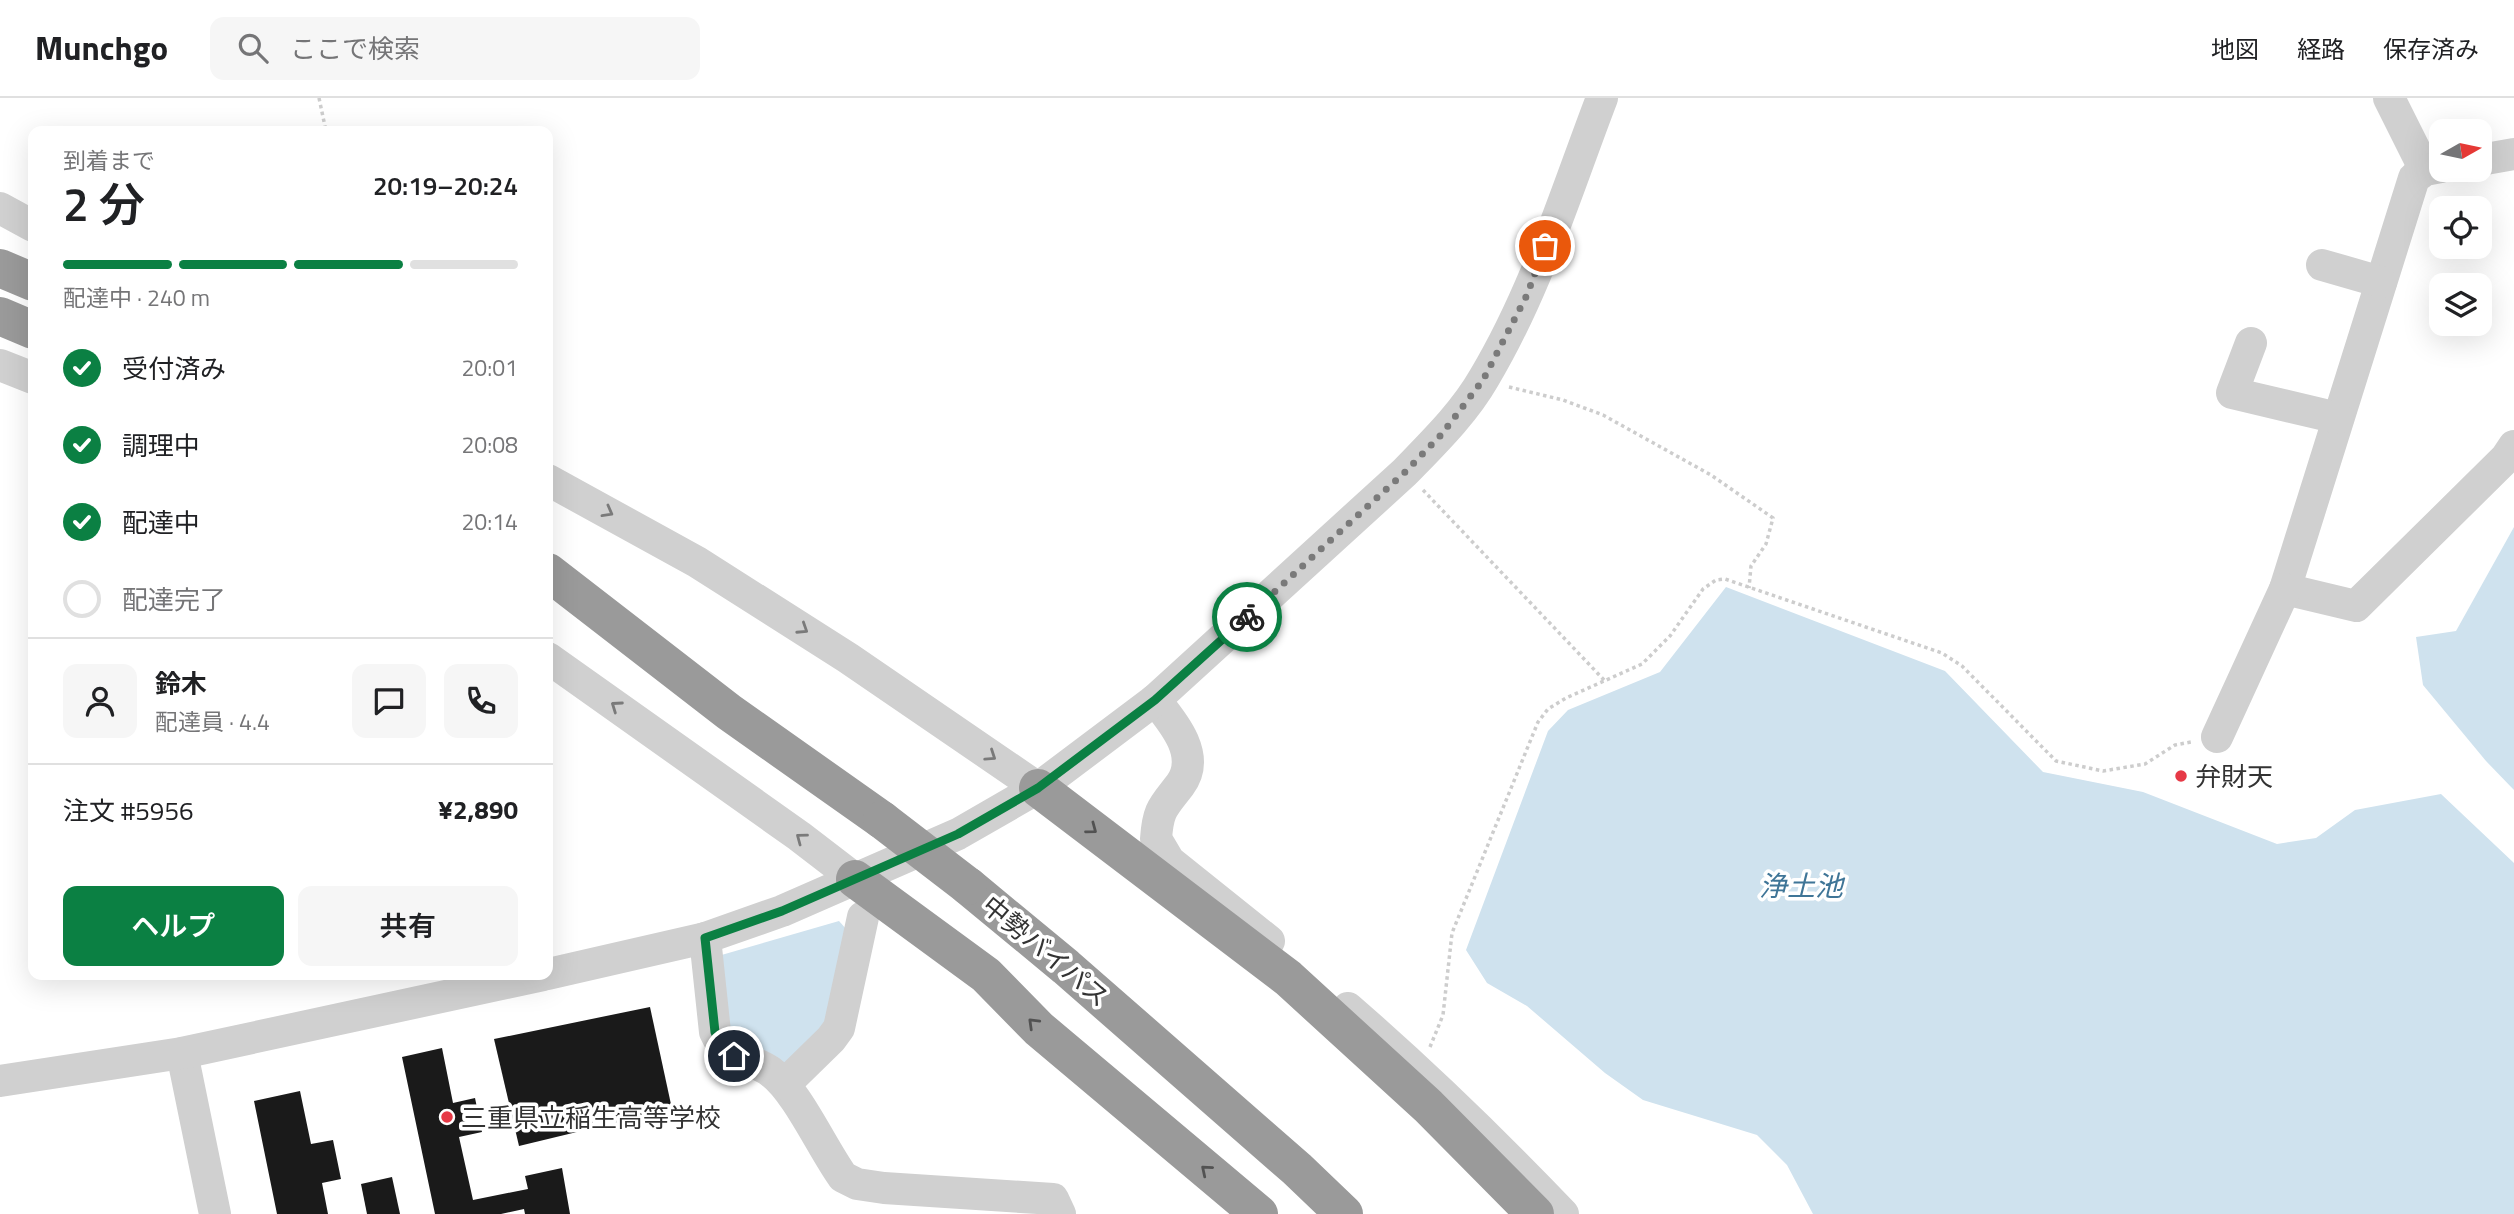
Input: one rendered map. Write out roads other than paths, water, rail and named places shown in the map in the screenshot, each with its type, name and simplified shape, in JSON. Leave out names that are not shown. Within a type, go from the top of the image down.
[{"type":"highway","points":[[0,268],[28,280]]},
{"type":"highway","points":[[0,316],[28,328]]},
{"type":"highway","name":"中勢バイパス","points":[[553,576],[729,712],[882,820],[968,886],[1077,976],[1345,1214]]},
{"type":"highway","name":"中勢バイパス","points":[[553,605],[729,712]]},
{"type":"highway","points":[[1038,788],[1288,978],[1428,1106],[1535,1214]]},
{"type":"highway","points":[[855,879],[986,975],[1039,1029],[1259,1214]]},
{"type":"street","points":[[553,972],[705,938],[782,911],[958,834],[1038,788],[1155,700],[1405,472],[1441,435],[1483,380],[1527,295],[1602,98]]},
{"type":"street","points":[[2389,98],[2429,162]]},
{"type":"street","points":[[2492,158],[2514,154]]},
{"type":"street","points":[[2217,737],[2285,589],[2414,178],[2429,170]]},
{"type":"street","points":[[0,208],[28,223]]},
{"type":"street","points":[[2322,265],[2381,282]]},
{"type":"street","points":[[2252,343],[2225,389],[2338,418]]},
{"type":"street","points":[[0,365],[28,376]]},
{"type":"street","points":[[2285,589],[2356,606],[2506,458],[2514,446]]},
{"type":"street","points":[[553,483],[697,562],[848,658],[1038,788]]},
{"type":"street","points":[[553,662],[855,879]]},
{"type":"street","points":[[1155,700],[1182,736],[1186,751],[1182,783],[1161,808],[1157,824],[1156,839],[1169,861],[1276,947],[1418,1069],[1489,1137],[1563,1214]]},
{"type":"street","points":[[785,1084],[839,1028],[863,917]]},
{"type":"street","points":[[705,938],[715,1032],[720,1044],[734,1056],[768,1070],[785,1084],[843,1177],[857,1184],[884,1188],[1053,1199],[1060,1214]]},
{"type":"street","points":[[0,1081],[182,1053],[518,980]]},
{"type":"street","points":[[182,1053],[215,1214]]},
{"type":"water","points":[[2514,527],[2514,790],[2486,761],[2423,685],[2416,637],[2456,631]]},
{"type":"water","name":"浄土池","points":[[1726,587],[1945,671],[2043,772],[2143,792],[2277,844],[2316,838],[2355,810],[2441,794],[2514,863],[2514,1214],[1813,1214],[1787,1165],[1757,1135],[1643,1100],[1605,1073],[1527,1006],[1487,983],[1466,950],[1548,731],[1568,710],[1660,672]]},
{"type":"water","points":[[839,921],[847,930],[824,1031],[787,1067],[748,1050],[725,1028],[718,956]]},
{"type":"place","name":"弁財天","points":[[2181,776]]},
{"type":"place","name":"三重県立稲生高等学校","points":[[447,1117]]}]
